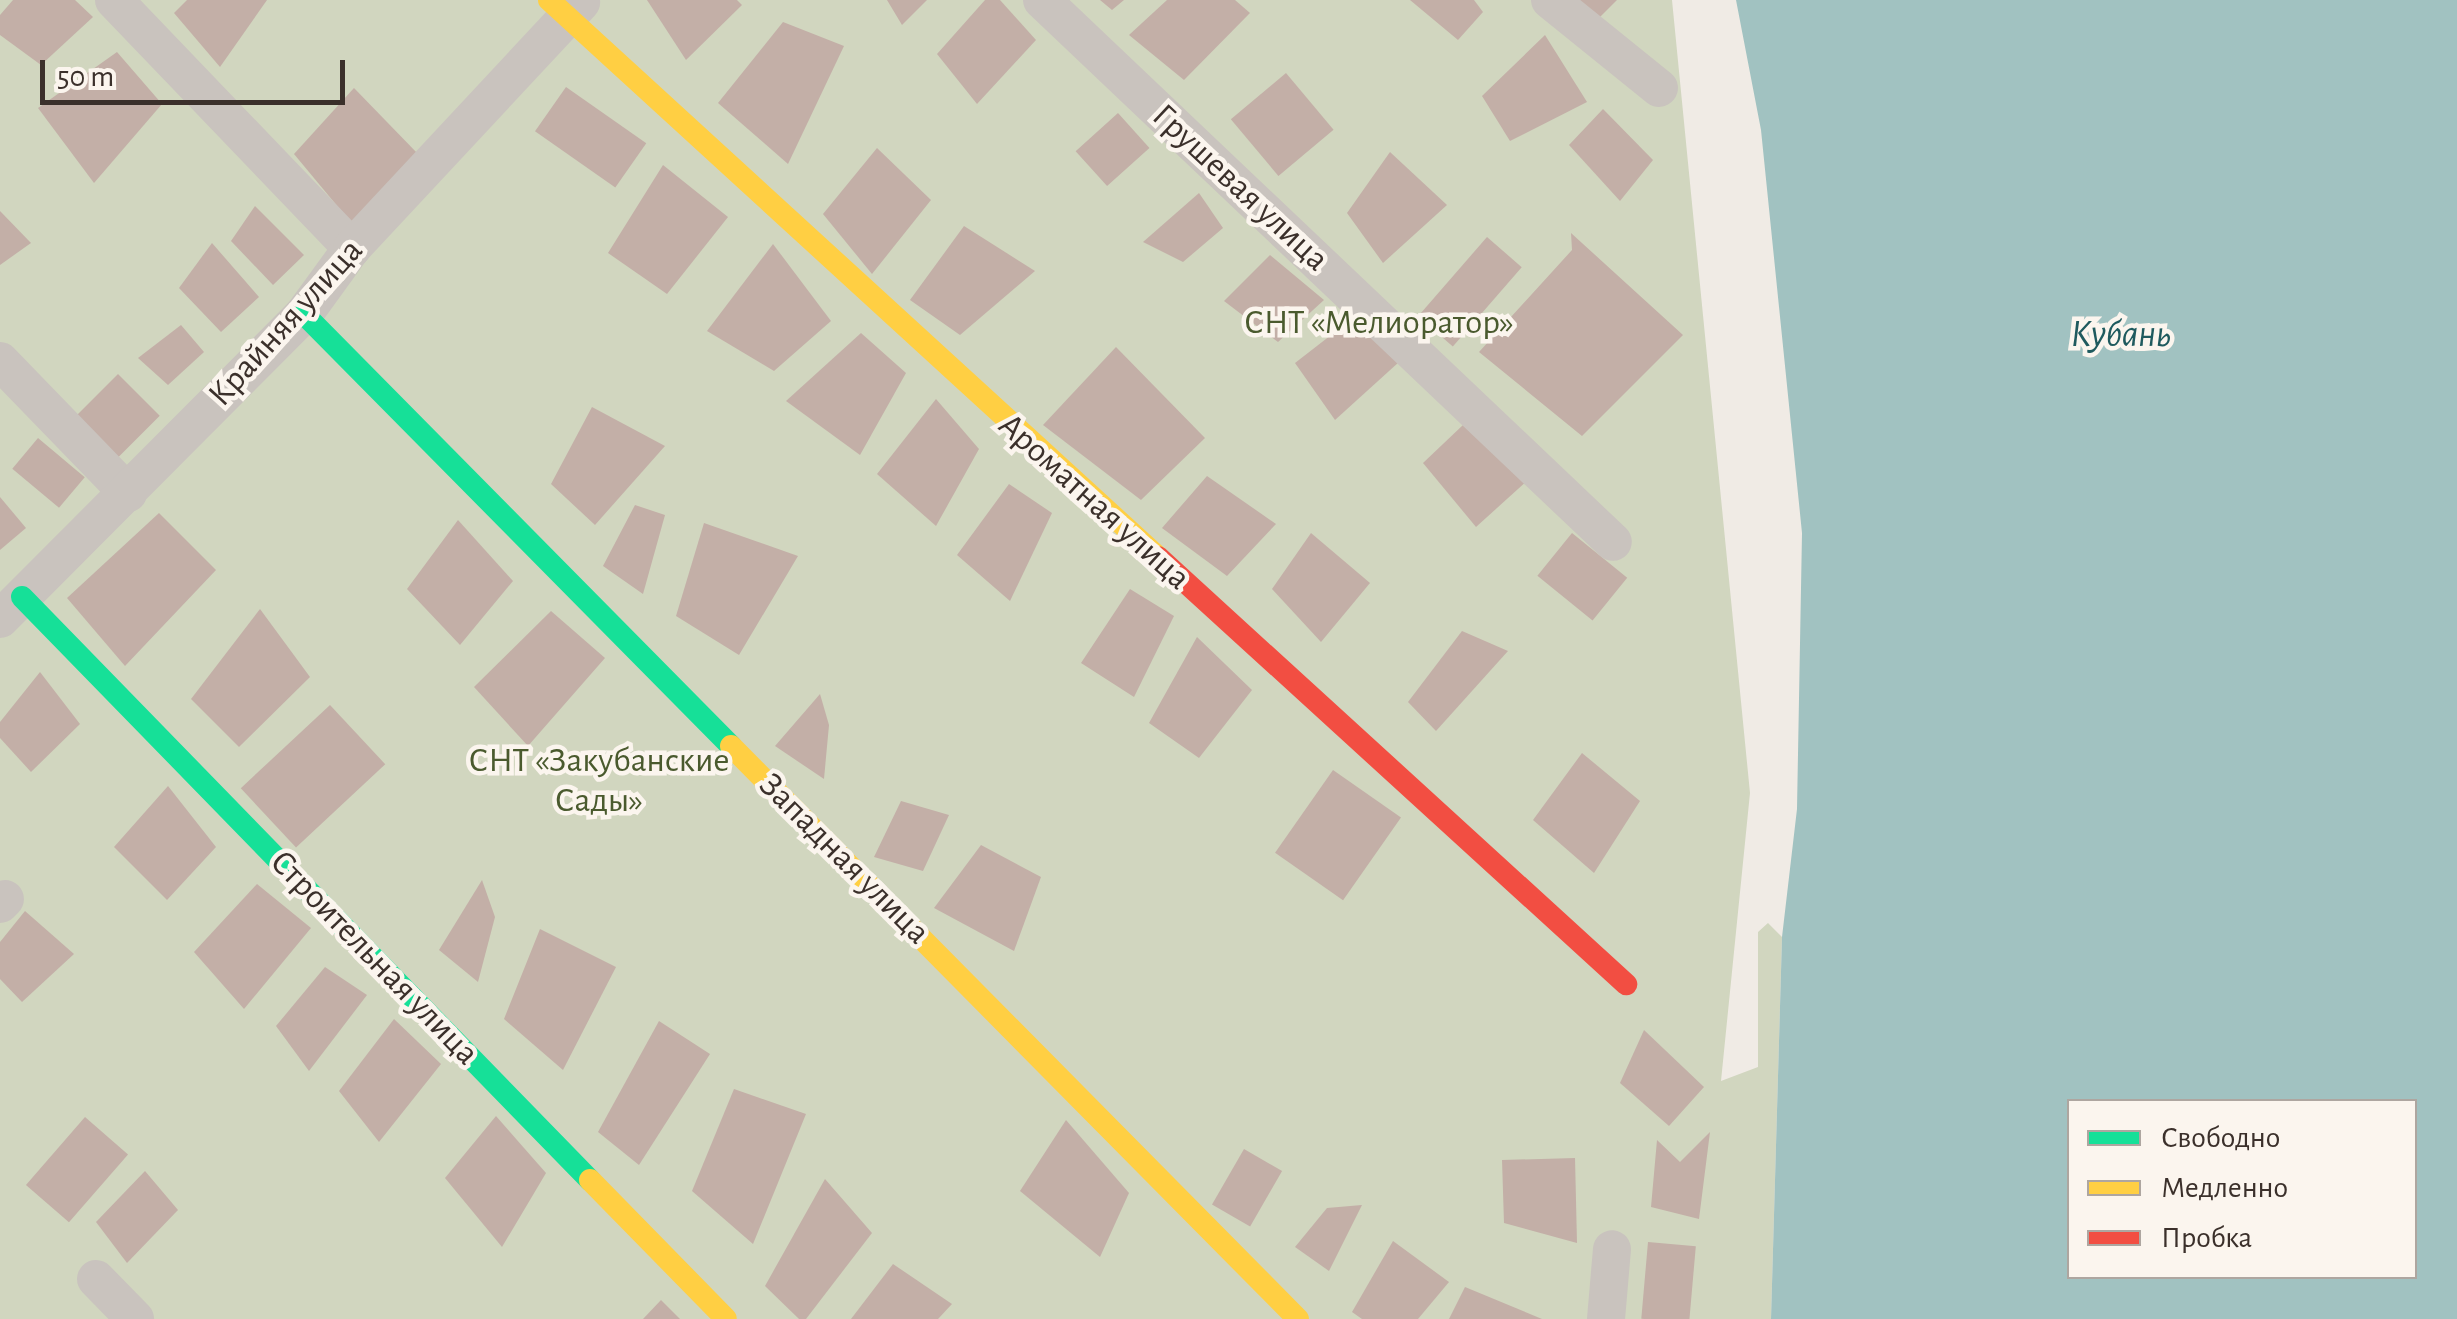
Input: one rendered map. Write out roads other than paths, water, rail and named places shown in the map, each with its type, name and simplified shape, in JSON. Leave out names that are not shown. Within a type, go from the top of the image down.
[{"type":"street","points":[[114,0],[352,248]]},
{"type":"street","name":"Грушевая улица","points":[[1042,0],[1613,542]]},
{"type":"street","points":[[1550,0],[1659,88]]},
{"type":"street","name":"Крайняя улица","points":[[11,608],[304,314],[352,248],[565,6]]},
{"type":"street","name":"Ароматная улица","points":[[565,6],[1626,984]]},
{"type":"street","name":"Западная улица","points":[[304,314],[1298,1319]]},
{"type":"street","points":[[0,361],[128,493]]},
{"type":"street","name":"Строительная улица","points":[[11,608],[726,1319]]},
{"type":"street","points":[[1606,1319],[1612,1249]]},
{"type":"street","points":[[96,1279],[135,1319]]},
{"type":"water","name":"Кубань","points":[[1736,0],[2457,0],[2457,1319],[1771,1319],[1782,937],[1797,809],[1802,533],[1761,130]]},
{"type":"park label","name":"СНТ «Мелиоратор»","points":[[1379,323]]},
{"type":"park label","name":"СНТ «Закубанские Сады»","points":[[599,781]]}]
